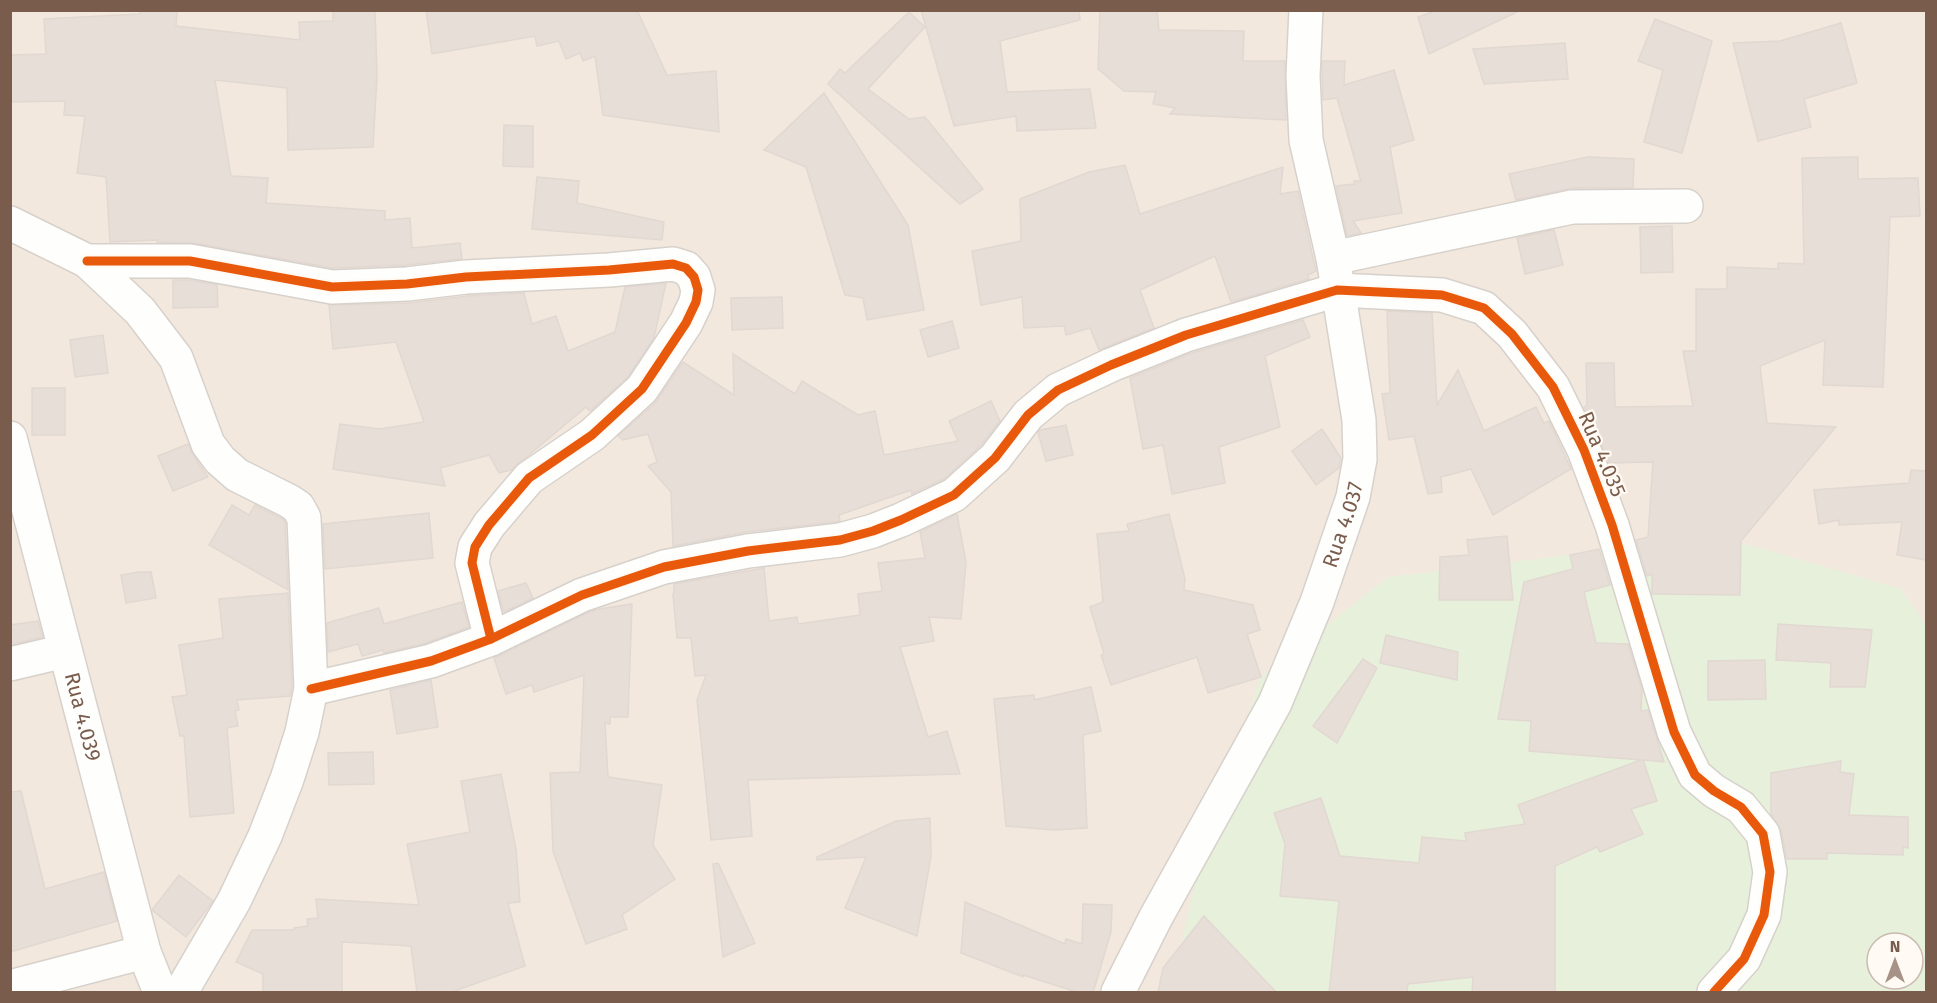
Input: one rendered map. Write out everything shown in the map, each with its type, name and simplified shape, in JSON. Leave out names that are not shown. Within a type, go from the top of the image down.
[{"type":"street","name":"Rua 4.037","points":[[1118,993],[1156,917],[1275,703],[1317,602],[1353,497],[1360,459],[1359,420],[1333,258],[1306,140],[1303,76],[1306,10]]},
{"type":"street","points":[[1333,258],[1572,207],[1686,206]]},
{"type":"street","points":[[10,224],[87,261],[140,311],[176,358],[208,444],[220,460],[237,475],[298,507],[304,518],[311,689],[302,732],[265,836],[234,901],[181,993]]},
{"type":"street","points":[[87,261],[190,261],[332,287],[407,284],[466,277],[549,274],[673,264],[687,268],[694,277],[698,290],[696,302],[687,323],[642,389],[592,435],[529,478],[489,525],[475,547],[472,563],[491,639]]},
{"type":"street","name":"Rua 4.035","points":[[311,689],[431,661],[491,639],[582,595],[664,567],[748,551],[840,540],[901,520],[954,495],[995,458],[1028,416],[1058,390],[1111,365],[1186,336],[1337,290],[1442,295],[1484,308],[1512,334],[1553,387],[1584,450],[1612,525],[1674,732],[1695,775],[1714,791],[1742,807],[1763,834],[1770,872],[1764,915],[1744,959],[1714,993]]},
{"type":"street","name":"Rua 4.039","points":[[10,438],[144,952],[160,993]]},
{"type":"street","points":[[10,664],[65,651]]},
{"type":"street","points":[[10,987],[144,952]]},
{"type":"shaded area","points":[[10,11],[1926,11],[1926,992],[11,992]]},
{"type":"green space","points":[[1694,529],[1901,589],[1926,625],[1926,992],[1171,992],[1208,824],[1261,677],[1388,577],[1570,555]]},
{"type":"building","points":[[140,10],[177,10],[176,26],[300,40],[299,22],[333,21],[333,10],[375,10],[377,75],[373,147],[288,150],[287,88],[215,80],[231,176],[268,178],[266,203],[385,211],[385,220],[410,218],[412,248],[460,243],[462,259],[406,265],[333,268],[193,243],[157,242],[157,240],[110,242],[106,177],[77,173],[85,116],[64,115],[65,101],[10,102],[10,55],[46,54],[44,19],[140,14]]},
{"type":"building","points":[[426,10],[637,10],[667,75],[716,71],[719,132],[603,115],[595,56],[583,61],[580,53],[566,59],[559,41],[537,46],[535,36],[432,54]]},
{"type":"building","points":[[921,10],[1079,10],[1080,20],[1000,41],[1007,92],[1090,89],[1096,128],[1017,131],[1016,116],[954,126]]},
{"type":"building","points":[[1100,10],[1157,10],[1159,30],[1244,31],[1243,61],[1285,61],[1286,120],[1170,114],[1175,108],[1153,104],[1156,92],[1124,91],[1098,69]]},
{"type":"building","points":[[1438,10],[1521,10],[1429,54],[1418,17]]},
{"type":"building","points":[[909,12],[925,27],[868,89],[909,119],[925,117],[983,189],[960,204],[828,84],[840,69],[845,73]]},
{"type":"building","points":[[1655,19],[1712,41],[1682,153],[1644,142],[1663,70],[1638,61]]},
{"type":"building","points":[[1841,23],[1857,83],[1804,99],[1811,127],[1758,141],[1733,43],[1780,41]]},
{"type":"building","points":[[1565,43],[1568,79],[1484,84],[1473,49]]},
{"type":"building","points":[[1322,61],[1345,61],[1344,85],[1394,70],[1414,140],[1390,147],[1402,213],[1353,221],[1361,233],[1347,236],[1336,186],[1361,181],[1337,98],[1323,100]]},
{"type":"building","points":[[824,93],[908,225],[924,310],[867,320],[863,298],[845,295],[806,167],[764,150]]},
{"type":"building","points":[[504,125],[533,126],[533,167],[503,166]]},
{"type":"building","points":[[1588,157],[1634,159],[1633,188],[1572,188],[1516,200],[1509,174]]},
{"type":"building","points":[[1858,157],[1858,179],[1918,178],[1920,216],[1890,217],[1883,387],[1823,385],[1825,340],[1760,366],[1767,423],[1836,427],[1741,541],[1740,595],[1652,594],[1652,574],[1647,576],[1636,540],[1648,537],[1653,462],[1609,463],[1584,407],[1587,405],[1586,363],[1614,363],[1615,407],[1693,406],[1683,351],[1696,351],[1696,289],[1727,289],[1727,267],[1778,269],[1778,263],[1804,264],[1802,158]]},
{"type":"building","points":[[1125,165],[1140,214],[1283,167],[1280,194],[1298,191],[1316,271],[1308,275],[1309,279],[1231,302],[1215,256],[1140,290],[1154,328],[1099,350],[1090,328],[1066,335],[1064,326],[1024,328],[1022,297],[981,305],[972,251],[1021,241],[1020,199],[1089,172]]},
{"type":"building","points":[[537,177],[579,181],[577,203],[664,222],[662,240],[532,229]]},
{"type":"building","points":[[1672,226],[1673,272],[1641,273],[1640,227]]},
{"type":"building","points":[[1554,230],[1563,265],[1525,274],[1517,238]]},
{"type":"building","points":[[173,280],[217,285],[218,307],[173,308]]},
{"type":"building","points":[[666,283],[654,338],[628,377],[590,411],[586,407],[511,470],[499,473],[489,455],[440,468],[445,486],[333,469],[340,424],[380,429],[424,422],[396,342],[333,349],[329,305],[408,303],[468,296],[524,293],[532,324],[556,316],[568,351],[615,332],[625,287]]},
{"type":"building","points":[[782,297],[783,328],[732,330],[731,298]]},
{"type":"building","points":[[1387,311],[1432,313],[1437,405],[1458,370],[1484,431],[1536,407],[1544,423],[1549,421],[1571,469],[1493,515],[1471,469],[1441,477],[1442,492],[1428,494],[1414,436],[1389,440],[1382,394],[1390,393]]},
{"type":"building","points":[[1303,320],[1310,337],[1265,356],[1280,427],[1219,447],[1225,483],[1172,494],[1163,445],[1143,449],[1130,378],[1192,353]]},
{"type":"building","points":[[952,321],[959,348],[928,357],[920,330]]},
{"type":"building","points":[[103,335],[108,373],[75,377],[70,340]]},
{"type":"building","points":[[733,354],[795,394],[802,381],[858,415],[875,411],[884,455],[958,441],[949,421],[991,401],[1000,421],[981,445],[944,479],[912,494],[911,490],[839,515],[840,521],[836,522],[746,532],[673,546],[671,492],[648,466],[657,462],[648,434],[623,440],[618,436],[655,403],[683,362],[734,395]]},
{"type":"building","points":[[32,388],[65,388],[65,435],[32,435]]},
{"type":"building","points":[[1066,425],[1073,455],[1046,461],[1038,433],[1040,430]]},
{"type":"building","points":[[1322,429],[1341,458],[1339,468],[1316,485],[1292,451]]},
{"type":"building","points":[[188,444],[208,477],[173,491],[158,456]]},
{"type":"building","points":[[1911,470],[1926,471],[1926,560],[1897,555],[1902,522],[1839,525],[1839,520],[1819,524],[1814,490],[1909,483]]},
{"type":"building","points":[[232,505],[249,515],[255,505],[284,520],[288,590],[209,545]]},
{"type":"building","points":[[429,513],[433,558],[325,569],[323,524]]},
{"type":"building","points":[[957,514],[966,562],[961,619],[929,617],[934,641],[900,647],[928,737],[947,731],[960,774],[748,780],[752,836],[711,840],[697,700],[706,675],[695,676],[691,638],[677,638],[674,584],[764,568],[769,621],[797,617],[798,624],[860,615],[858,594],[882,591],[878,563],[925,558],[920,532]]},
{"type":"building","points":[[1169,514],[1185,579],[1184,590],[1253,605],[1260,630],[1247,634],[1261,677],[1208,693],[1197,657],[1111,685],[1101,655],[1104,654],[1090,607],[1103,602],[1097,534],[1129,531],[1127,524]]},
{"type":"building","points":[[1507,536],[1513,600],[1439,600],[1440,557],[1469,555],[1467,540]]},
{"type":"building","points":[[1599,549],[1610,585],[1584,592],[1596,643],[1628,644],[1642,689],[1641,711],[1648,710],[1664,762],[1643,760],[1657,801],[1631,809],[1643,834],[1600,852],[1597,847],[1555,866],[1555,993],[1472,993],[1473,977],[1408,984],[1407,993],[1329,993],[1339,901],[1280,896],[1285,844],[1274,813],[1321,798],[1340,856],[1419,863],[1422,837],[1466,841],[1465,833],[1525,824],[1518,805],[1641,760],[1529,751],[1531,721],[1498,719],[1524,582],[1573,569],[1570,555]]},
{"type":"building","points":[[151,572],[156,598],[126,603],[121,575]]},
{"type":"building","points":[[526,583],[533,598],[504,612],[498,591]]},
{"type":"building","points":[[288,593],[292,687],[290,696],[237,700],[239,710],[235,711],[238,726],[227,728],[234,813],[190,817],[184,736],[180,736],[172,697],[187,695],[179,645],[223,638],[219,599]]},
{"type":"building","points":[[462,602],[469,627],[426,643],[384,653],[383,650],[362,656],[358,644],[328,652],[327,623],[379,608],[384,624]]},
{"type":"building","points":[[632,604],[628,717],[610,717],[610,724],[605,723],[608,777],[662,785],[653,845],[675,879],[622,915],[627,929],[586,944],[553,851],[550,773],[580,772],[584,675],[534,692],[532,685],[506,694],[494,658],[589,612]]},
{"type":"building","points":[[38,621],[43,637],[10,645],[10,625]]},
{"type":"building","points":[[1778,624],[1872,630],[1865,687],[1830,687],[1831,663],[1776,660]]},
{"type":"building","points":[[1386,635],[1458,652],[1457,680],[1380,663]]},
{"type":"building","points":[[1363,659],[1377,668],[1337,743],[1313,726]]},
{"type":"building","points":[[1765,660],[1766,699],[1708,700],[1708,661]]},
{"type":"building","points":[[431,680],[438,727],[397,734],[390,690]]},
{"type":"building","points":[[1091,687],[1101,731],[1083,735],[1087,828],[1054,830],[1006,826],[994,699],[1034,695],[1034,700]]},
{"type":"building","points":[[373,752],[374,784],[329,785],[328,753]]},
{"type":"building","points":[[1841,761],[1840,772],[1854,774],[1849,815],[1908,817],[1908,848],[1903,847],[1903,855],[1827,853],[1827,859],[1787,859],[1781,830],[1771,814],[1771,773]]},
{"type":"building","points":[[501,774],[516,849],[520,902],[508,903],[525,966],[449,993],[417,993],[411,946],[342,942],[342,993],[263,993],[263,974],[236,962],[252,930],[294,930],[294,928],[308,926],[307,919],[318,918],[316,899],[419,905],[407,844],[470,832],[461,781]]},
{"type":"building","points":[[21,791],[45,889],[104,872],[117,921],[10,952],[10,792]]},
{"type":"building","points":[[930,818],[931,856],[917,936],[845,908],[866,857],[817,860],[817,857],[896,821]]},
{"type":"building","points":[[718,863],[755,943],[723,957],[713,864]]},
{"type":"building","points":[[179,875],[213,901],[186,937],[152,910]]},
{"type":"building","points":[[965,902],[1065,944],[1066,939],[1082,944],[1083,904],[1112,905],[1111,932],[1093,993],[1080,993],[1023,975],[1023,977],[961,953]]},
{"type":"building","points":[[1204,916],[1277,993],[1158,993],[1163,968]]},
{"type":"cycle path","points":[[87,261],[190,261],[332,287],[407,284],[466,277],[609,270],[673,264],[686,268],[694,277],[698,290],[696,302],[686,323],[642,389],[592,435],[529,478],[489,525],[475,547],[472,563],[491,639]]},
{"type":"cycle path","points":[[311,689],[431,661],[491,639],[582,595],[664,567],[748,551],[840,540],[901,520],[954,495],[995,458],[1028,415],[1058,390],[1111,365],[1186,335],[1337,290],[1442,295],[1484,308],[1512,334],[1553,387],[1584,450],[1612,525],[1674,732],[1695,775],[1714,791],[1741,807],[1763,834],[1770,872],[1764,915],[1744,959],[1714,992]]}]
